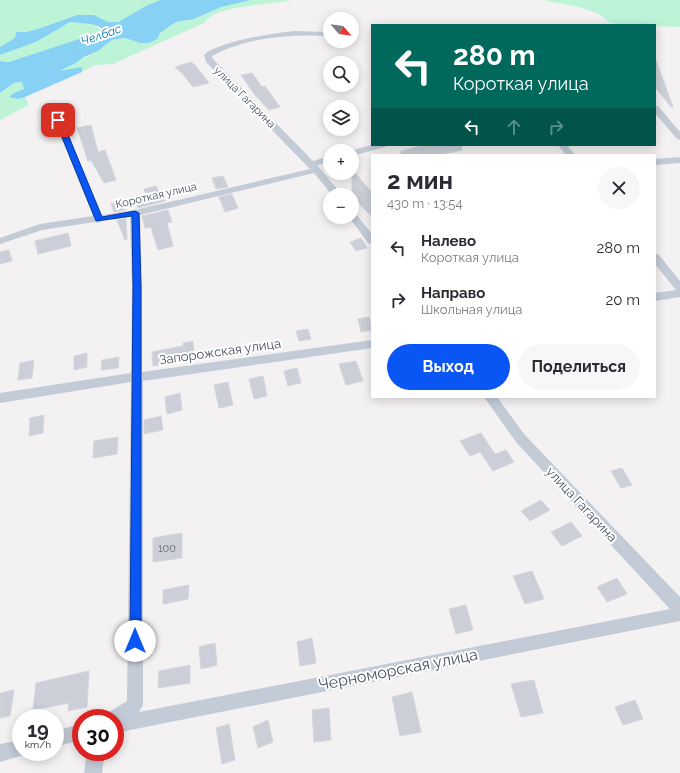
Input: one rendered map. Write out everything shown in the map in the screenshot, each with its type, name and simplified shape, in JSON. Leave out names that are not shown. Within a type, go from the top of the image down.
[{"type":"street","name":"улица Гагарина","points":[[323,33],[309,32],[256,37],[215,51],[208,55],[209,60],[314,167],[331,188]]},
{"type":"street","points":[[656,109],[680,137]]},
{"type":"street","points":[[58,120],[99,220]]},
{"type":"street","points":[[359,151],[378,146]]},
{"type":"street","points":[[563,146],[570,154]]},
{"type":"street","points":[[656,162],[680,160]]},
{"type":"street","name":"Короткая улица","points":[[0,241],[40,227],[99,220],[135,213],[314,167],[323,162]]},
{"type":"street","points":[[124,712],[135,705],[135,213]]},
{"type":"street","points":[[359,224],[371,240]]},
{"type":"street","points":[[656,258],[680,288]]},
{"type":"street","points":[[656,297],[680,293]]},
{"type":"street","name":"Запорожская улица","points":[[0,398],[136,377],[371,344]]},
{"type":"street","name":"улица Гагарина","points":[[491,398],[520,438],[680,608]]},
{"type":"street","name":"Черноморская улица","points":[[124,723],[680,614]]},
{"type":"street","points":[[0,753],[12,750]]},
{"type":"street","points":[[93,773],[95,761]]},
{"type":"green space","points":[[0,0],[164,0],[118,22],[108,22],[94,15],[77,15],[38,29],[26,32],[16,32],[15,38],[0,47]]},
{"type":"green space","points":[[251,0],[291,0],[231,9],[210,17],[204,23],[113,64],[95,65],[82,72],[82,68],[57,72],[98,51],[112,40],[125,38],[140,43],[149,43],[176,22],[194,19],[221,7]]},
{"type":"green space","points":[[543,0],[680,0],[680,27],[656,26],[656,24],[617,24],[609,22],[599,14],[579,7]]},
{"type":"green space","points":[[70,22],[88,23],[97,27],[104,33],[80,48],[25,65],[0,61],[0,55],[36,42]]},
{"type":"green space","points":[[22,82],[24,89],[14,93],[18,99],[25,97],[29,105],[0,120],[0,93],[14,83]]},
{"type":"water","points":[[161,0],[251,0],[221,7],[194,19],[176,22],[160,33],[157,39],[149,43],[140,43],[125,38],[112,40],[98,51],[59,71],[82,67],[82,72],[25,97],[18,99],[9,97],[24,89],[22,82],[14,83],[0,93],[0,72],[6,72],[12,69],[7,66],[0,65],[0,61],[25,65],[80,48],[104,33],[100,27],[91,24],[70,22],[36,42],[0,55],[0,47],[15,38],[16,32],[26,32],[38,29],[77,15],[94,15],[108,22],[118,22],[148,5]]},
{"type":"building","points":[[656,60],[673,107],[672,108],[656,88]]},
{"type":"building","points":[[191,62],[209,83],[193,87],[175,67]]},
{"type":"building","points":[[252,73],[262,87],[265,86],[280,107],[269,110],[255,95],[241,75]]},
{"type":"building","points":[[91,125],[98,152],[105,150],[116,180],[104,183],[91,160],[88,161],[77,128]]},
{"type":"building","points":[[421,146],[461,146],[462,150],[442,154],[401,154],[401,151]]},
{"type":"building","points":[[223,176],[228,187],[216,189],[212,178]]},
{"type":"building","points":[[359,177],[371,192],[371,216],[359,203],[359,188],[352,188],[352,180],[359,180]]},
{"type":"building","points":[[156,186],[160,194],[163,194],[165,201],[138,208],[135,198],[146,194],[144,189]]},
{"type":"building","points":[[232,194],[238,208],[225,212],[219,197]]},
{"type":"building","points":[[125,200],[125,210],[114,212],[111,204]]},
{"type":"building","points":[[168,210],[172,222],[167,223],[173,246],[158,250],[151,227],[145,228],[142,216]]},
{"type":"building","points":[[126,219],[127,239],[125,240],[117,220]]},
{"type":"building","points":[[68,233],[71,246],[38,254],[35,241]]},
{"type":"building","points":[[361,238],[367,248],[356,251],[350,242]]},
{"type":"building","points":[[9,250],[12,261],[0,264],[0,252]]},
{"type":"building","points":[[369,317],[371,330],[361,332],[358,319]]},
{"type":"building","points":[[308,329],[311,339],[299,341],[296,331]]},
{"type":"building","points":[[193,341],[194,357],[167,361],[167,363],[153,366],[152,352],[183,346],[183,343]]},
{"type":"building","points":[[87,353],[87,367],[74,370],[74,356]]},
{"type":"building","points":[[119,357],[118,368],[101,370],[102,360]]},
{"type":"building","points":[[34,360],[32,378],[18,380],[20,363]]},
{"type":"building","points":[[356,361],[363,381],[346,385],[339,364]]},
{"type":"building","points":[[297,368],[301,383],[288,386],[284,371]]},
{"type":"building","points":[[263,376],[267,396],[254,399],[249,379]]},
{"type":"building","points":[[228,382],[233,405],[219,408],[214,385]]},
{"type":"building","points":[[180,393],[182,410],[167,414],[165,397]]},
{"type":"building","points":[[44,415],[43,433],[29,436],[30,418]]},
{"type":"building","points":[[161,416],[163,430],[144,434],[144,420]]},
{"type":"building","points":[[481,433],[495,454],[506,450],[514,462],[493,471],[480,452],[470,456],[460,441]]},
{"type":"building","points":[[118,437],[117,454],[93,458],[94,441]]},
{"type":"building","points":[[622,468],[632,485],[621,488],[611,471]]},
{"type":"building","points":[[541,500],[550,510],[530,521],[521,511]]},
{"type":"building","points":[[571,522],[582,536],[562,546],[551,532]]},
{"type":"building","points":[[182,533],[182,558],[153,562],[153,538]]},
{"type":"building","points":[[532,571],[544,599],[525,604],[513,576]]},
{"type":"building","points":[[617,578],[627,594],[607,602],[597,587]]},
{"type":"building","points":[[189,585],[188,599],[163,604],[163,590]]},
{"type":"building","points":[[466,605],[473,630],[456,634],[449,609]]},
{"type":"building","points":[[312,638],[316,663],[300,666],[297,642]]},
{"type":"building","points":[[215,643],[217,665],[201,669],[199,647]]},
{"type":"building","points":[[190,665],[190,683],[158,688],[159,671]]},
{"type":"building","points":[[89,671],[87,707],[68,711],[69,703],[33,709],[36,683]]},
{"type":"building","points":[[534,680],[543,713],[521,717],[511,684]]},
{"type":"building","points":[[14,690],[10,716],[0,718],[0,693]]},
{"type":"building","points":[[412,692],[421,732],[400,736],[392,697]]},
{"type":"building","points":[[635,700],[643,719],[623,725],[615,707]]},
{"type":"building","points":[[329,708],[331,740],[314,742],[312,710]]},
{"type":"building","points":[[268,720],[273,742],[258,748],[253,727]]},
{"type":"building","points":[[229,724],[235,760],[222,764],[216,728]]},
{"type":"waterway","name":"Челбас","points":[[0,70],[131,26]]},
{"type":"route","points":[[58,120],[99,220],[135,213],[137,287],[135,641]]}]
